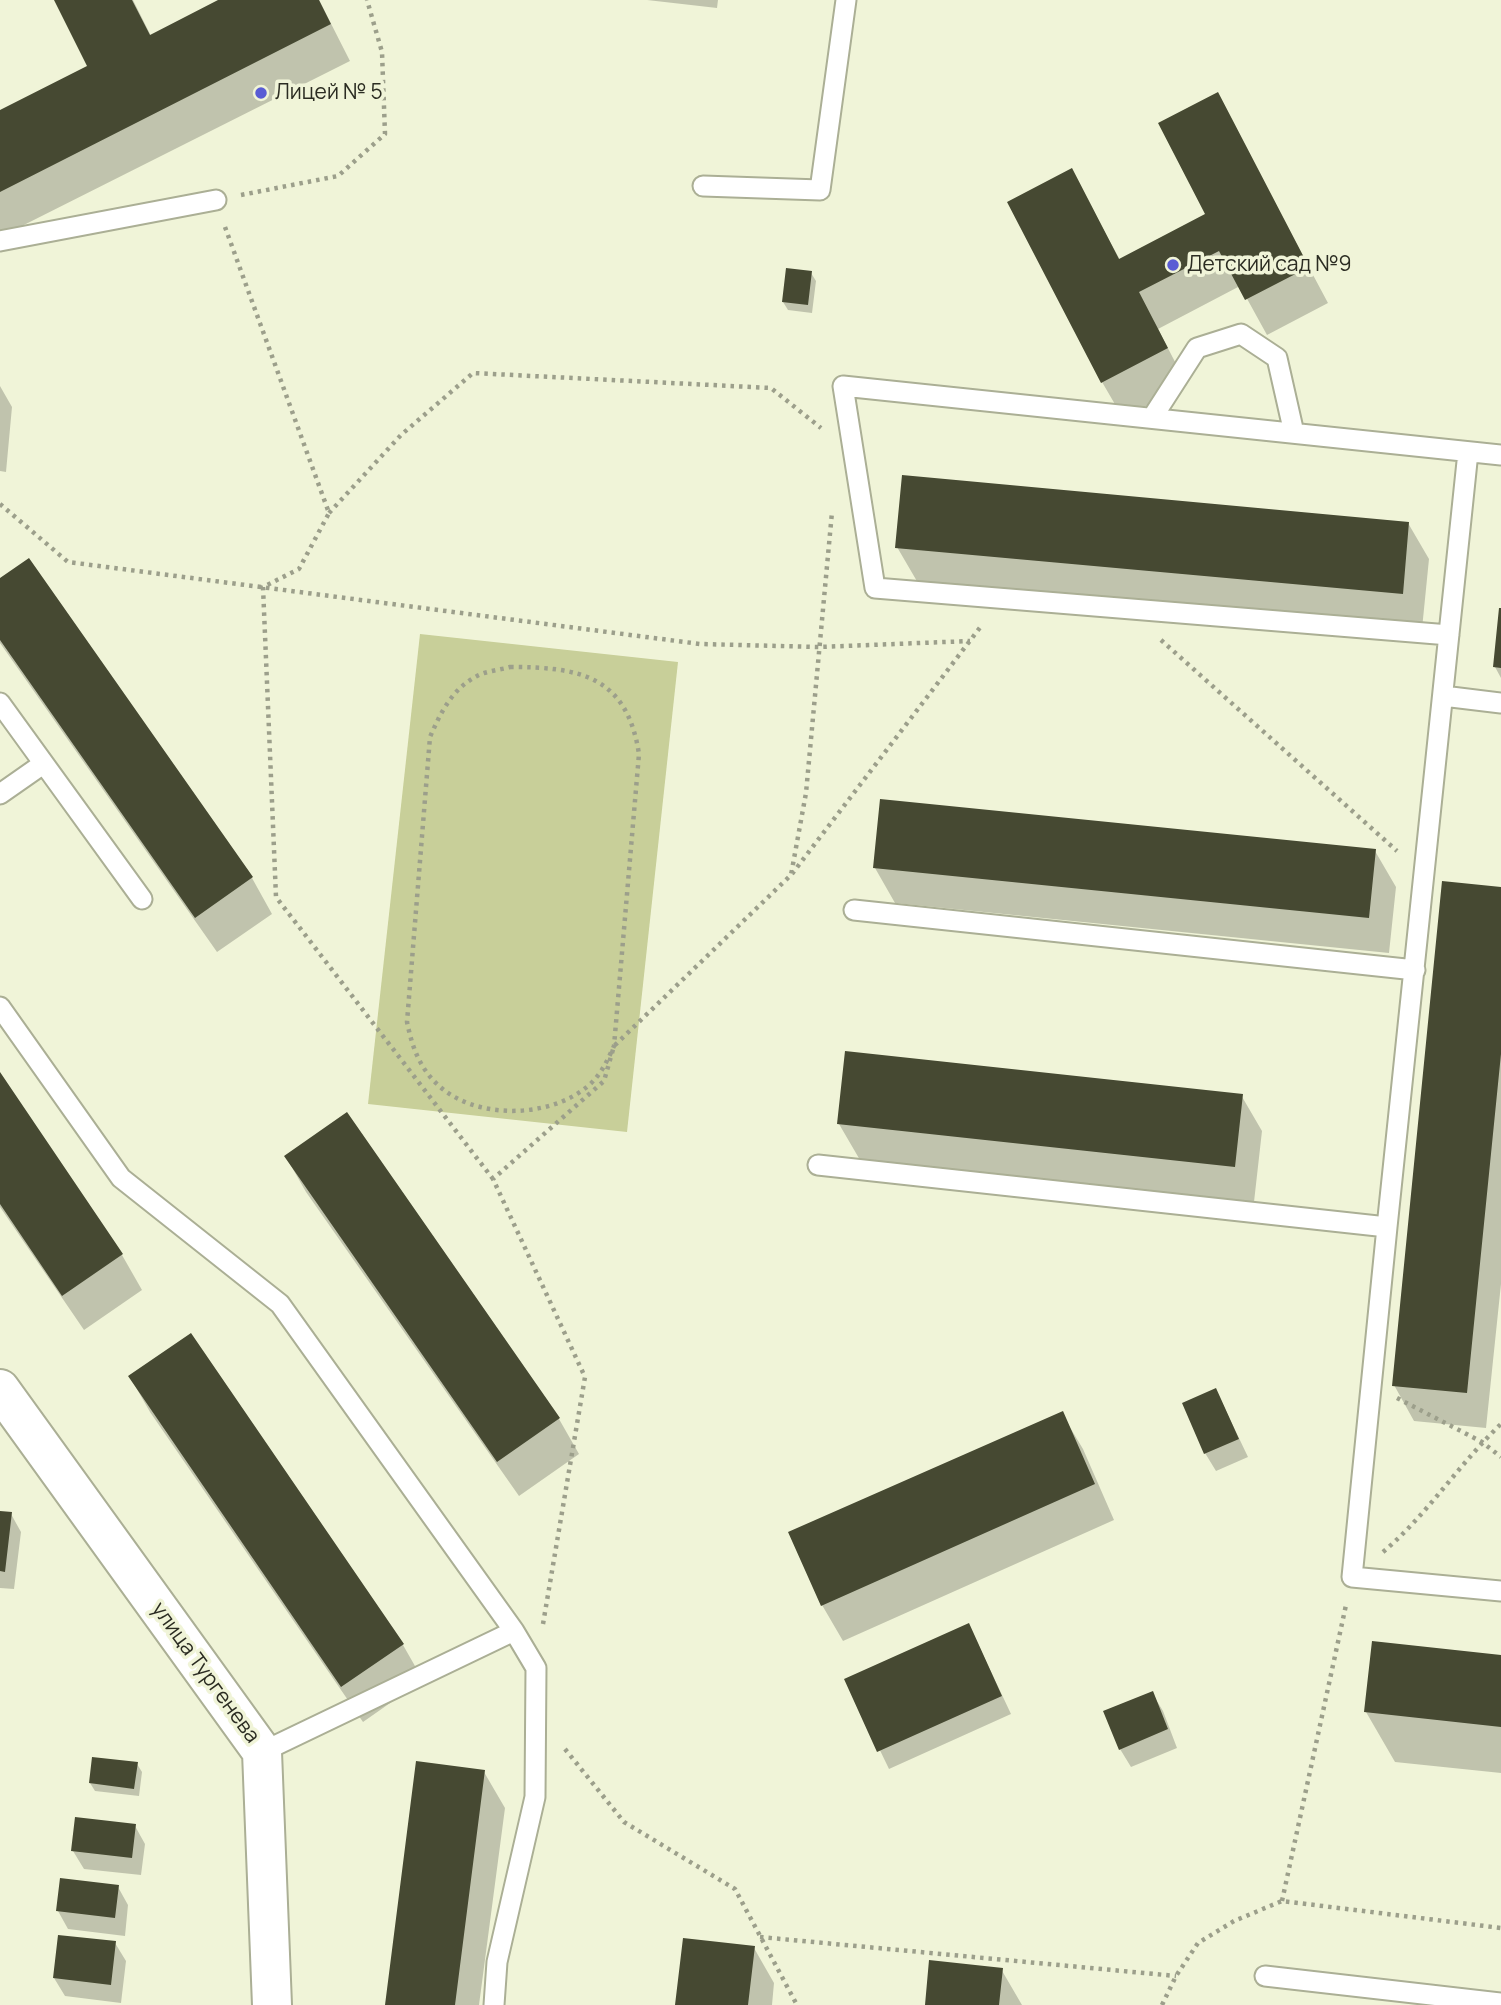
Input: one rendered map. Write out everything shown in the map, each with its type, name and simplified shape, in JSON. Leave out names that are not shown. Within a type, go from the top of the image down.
[{"type":"street","name":"улица Тургенева","points":[[0,1389],[17,1438],[262,1752],[272,2005]]},
{"type":"lane","points":[[703,186],[820,190],[846,0]]},
{"type":"lane","points":[[0,241],[216,200]]},
{"type":"lane","points":[[1152,418],[1197,348],[1241,334],[1277,358],[1294,433]]},
{"type":"lane","points":[[1449,635],[875,589],[844,386],[1501,455]]},
{"type":"lane","points":[[1468,452],[1352,1577],[1501,1591]]},
{"type":"lane","points":[[1443,696],[1501,703]]},
{"type":"lane","points":[[0,703],[142,900]]},
{"type":"lane","points":[[0,794],[43,764]]},
{"type":"lane","points":[[854,910],[1415,970]]},
{"type":"lane","points":[[0,1007],[121,1178],[280,1304],[514,1631],[536,1668],[535,1797],[497,1962],[494,2005]]},
{"type":"lane","points":[[818,1165],[1387,1227]]},
{"type":"lane","points":[[262,1752],[514,1631]]},
{"type":"lane","points":[[1265,1976],[1501,2003]]},
{"type":"path","points":[[329,513],[216,200],[338,176],[385,134],[382,52],[367,0]]},
{"type":"path","points":[[263,587],[299,569],[329,513],[401,435],[473,373],[771,388],[829,435]]},
{"type":"path","points":[[0,504],[68,562],[700,644],[819,646],[970,641]]},
{"type":"path","points":[[791,875],[806,793],[832,510]]},
{"type":"path","points":[[263,587],[276,897],[493,1179],[585,1377],[536,1668]]},
{"type":"path","points":[[493,1179],[604,1081],[614,1046],[639,754],[636,731],[628,712],[610,688],[578,673],[544,667],[510,667],[478,675],[453,694],[430,737],[407,1022],[411,1043],[420,1063],[438,1085],[467,1103],[501,1110],[534,1111],[561,1103],[587,1087],[603,1069],[614,1046],[791,875],[1002,599]]},
{"type":"path","points":[[1125,609],[1424,874]]},
{"type":"path","points":[[1372,1385],[1482,1443],[1501,1457]]},
{"type":"path","points":[[1282,1900],[1352,1577],[1404,1534],[1501,1424]]},
{"type":"path","points":[[559,1743],[624,1822],[734,1889],[797,2005]]},
{"type":"path","points":[[1162,2005],[1175,1976],[1198,1943],[1234,1921],[1282,1900],[1501,1928]]},
{"type":"path","points":[[760,1937],[1175,1976]]},
{"type":"green space","points":[[420,634],[678,662],[627,1132],[368,1104]]},
{"type":"building","points":[[54,0],[132,0],[150,35],[218,0],[319,0],[331,24],[0,192],[0,110],[87,66]]},
{"type":"building","points":[[1218,92],[1309,267],[1245,300],[1219,251],[1139,292],[1168,348],[1101,383],[1007,202],[1072,168],[1119,259],[1205,214],[1158,123]]},
{"type":"building","points":[[786,268],[812,271],[808,305],[782,302]]},
{"type":"building","points":[[902,475],[1409,522],[1403,594],[895,548]]},
{"type":"building","points":[[29,558],[253,877],[195,918],[0,640],[0,578]]},
{"type":"building","points":[[1501,608],[1501,668],[1493,667]]},
{"type":"building","points":[[880,799],[1376,849],[1369,918],[873,868]]},
{"type":"building","points":[[1442,881],[1501,887],[1501,1054],[1467,1393],[1392,1386]]},
{"type":"building","points":[[845,1051],[1243,1094],[1235,1167],[837,1124]]},
{"type":"building","points":[[0,1072],[123,1254],[62,1296],[0,1204]]},
{"type":"building","points":[[347,1112],[560,1418],[497,1462],[284,1156]]},
{"type":"building","points":[[191,1333],[404,1644],[341,1687],[128,1376]]},
{"type":"building","points":[[1216,1388],[1239,1439],[1204,1454],[1182,1403]]},
{"type":"building","points":[[1063,1411],[1095,1484],[821,1606],[788,1532]]},
{"type":"building","points":[[0,1511],[12,1512],[5,1572],[0,1571]]},
{"type":"building","points":[[969,1623],[1002,1696],[877,1752],[844,1679]]},
{"type":"building","points":[[1372,1641],[1501,1655],[1501,1727],[1364,1712]]},
{"type":"building","points":[[1153,1691],[1168,1729],[1119,1750],[1103,1711]]},
{"type":"building","points":[[92,1757],[138,1762],[134,1789],[89,1783]]},
{"type":"building","points":[[416,1761],[485,1770],[455,2005],[385,2005]]},
{"type":"building","points":[[75,1817],[136,1824],[132,1858],[71,1851]]},
{"type":"building","points":[[60,1878],[119,1885],[115,1918],[56,1911]]},
{"type":"building","points":[[58,1935],[116,1941],[111,1985],[53,1978]]},
{"type":"building","points":[[683,1938],[755,1946],[748,2005],[675,2005]]},
{"type":"building","points":[[929,1960],[1003,1968],[999,2005],[925,2005]]},
{"type":"place","name":"Лицей № 5","points":[[261,93]]},
{"type":"place","name":"Детский сад №9","points":[[1173,265]]}]
